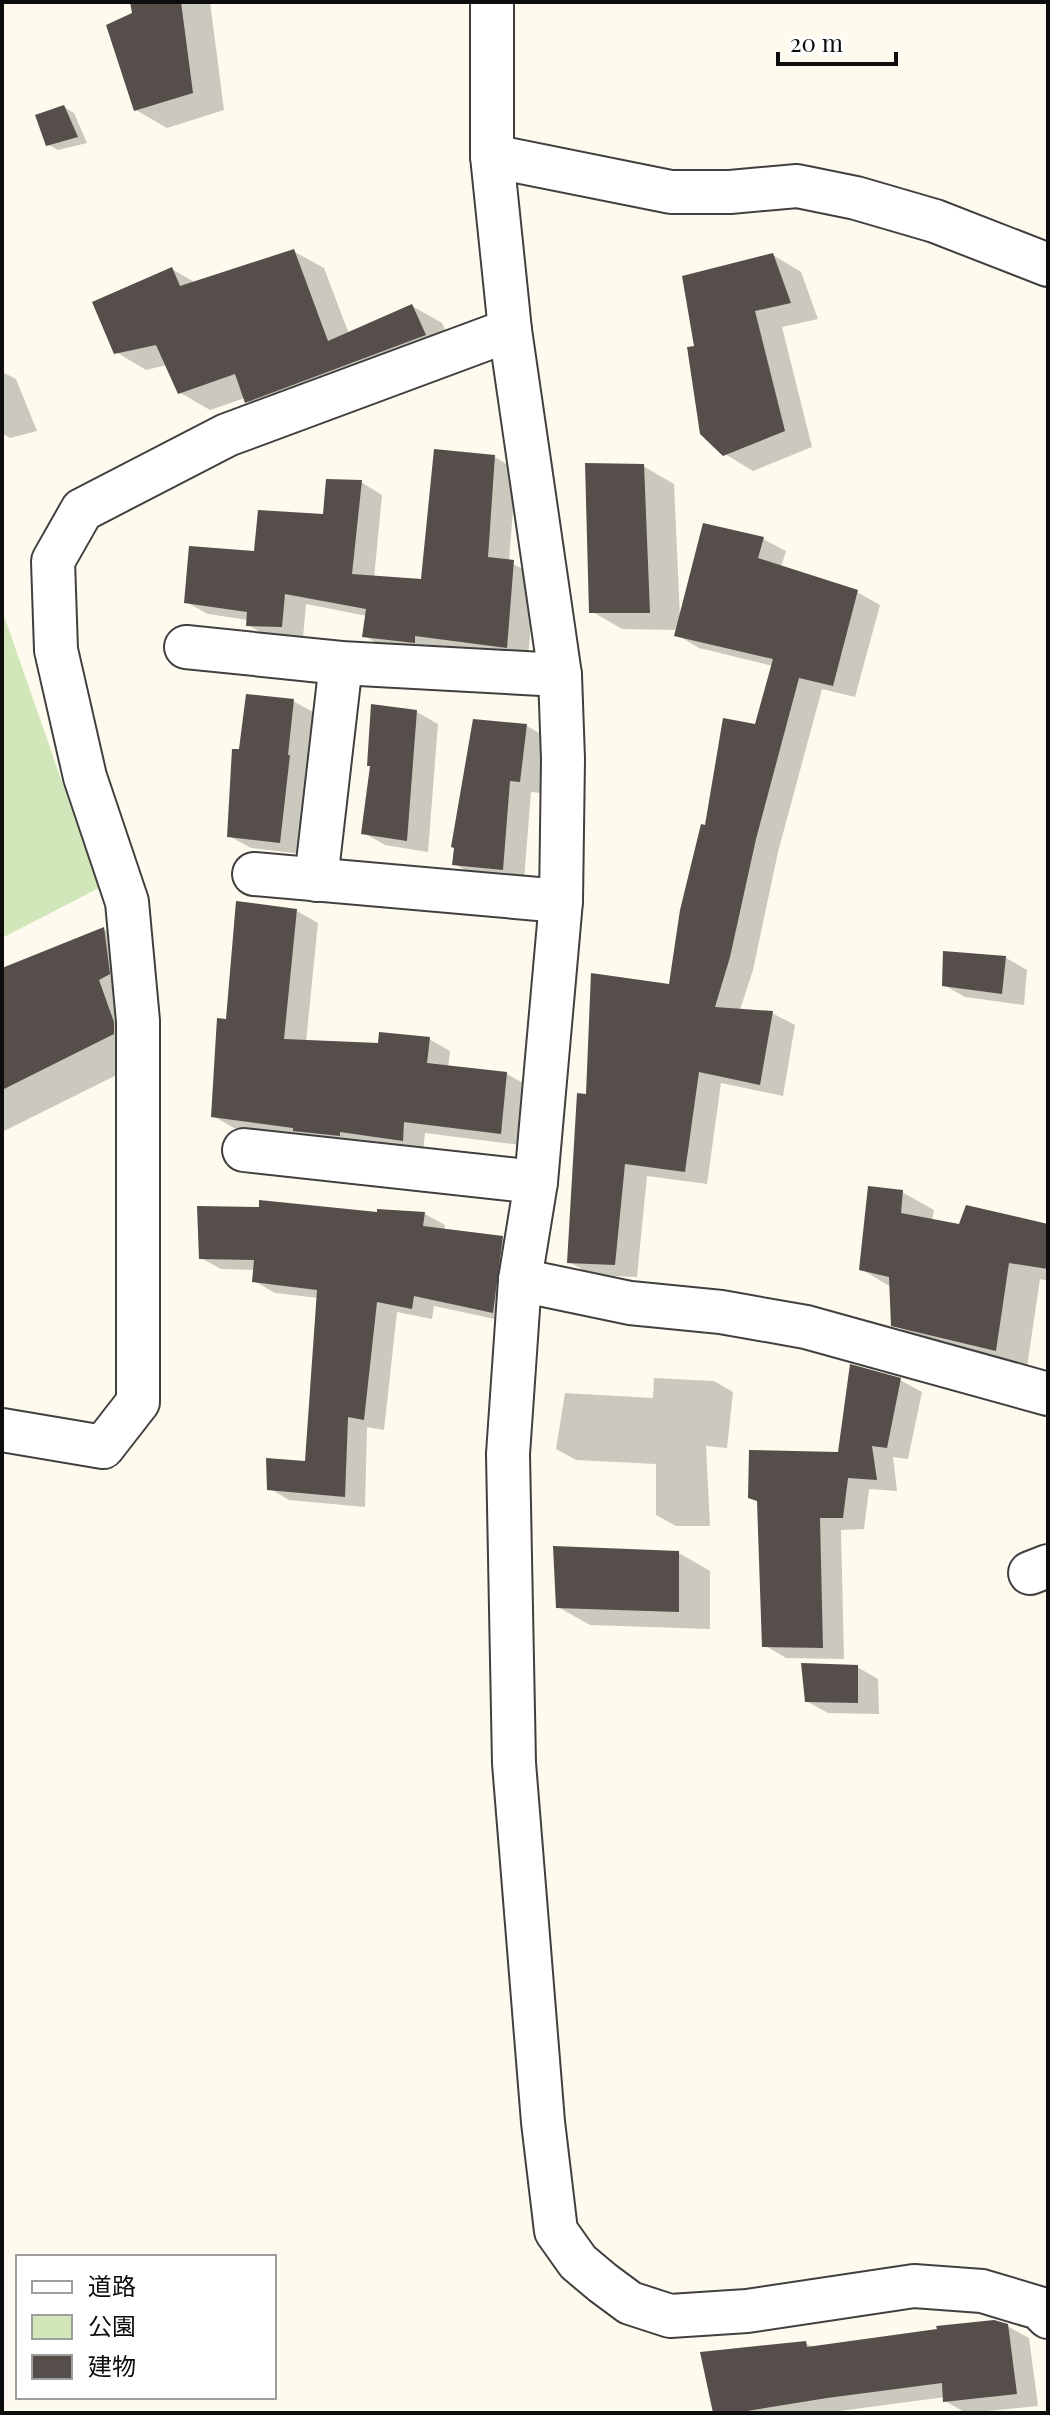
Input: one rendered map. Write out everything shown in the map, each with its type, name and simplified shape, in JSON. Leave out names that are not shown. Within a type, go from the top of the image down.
[{"type":"street","points":[[492,2],[492,156],[510,330],[560,675],[563,759],[561,901],[536,1182],[520,1280],[508,1454],[514,1763],[543,2122],[556,2231],[578,2262],[603,2283],[630,2303],[670,2316],[747,2311],[914,2286],[982,2291],[1039,2308],[1048,2317]]},
{"type":"street","points":[[492,156],[671,192],[730,192],[797,186],[856,198],[935,221],[1048,265]]},
{"type":"street","points":[[2,1430],[103,1447],[138,1402],[138,1021],[127,902],[85,777],[56,650],[53,561],[82,510],[227,435],[510,330]]},
{"type":"street","points":[[186,647],[341,663],[560,675]]},
{"type":"street","points":[[316,880],[341,663]]},
{"type":"street","points":[[254,874],[561,901]]},
{"type":"street","points":[[244,1150],[536,1182]]},
{"type":"street","points":[[520,1280],[630,1303],[721,1312],[806,1327],[1048,1394]]},
{"type":"green space","points":[[2,610],[99,888],[2,938]]},
{"type":"building","points":[[130,2],[181,2],[193,93],[134,111],[106,25],[132,13]]},
{"type":"building","points":[[64,105],[78,137],[46,146],[35,115]]},
{"type":"building","points":[[294,249],[328,341],[412,304],[426,335],[245,403],[235,374],[178,394],[156,345],[114,354],[92,302],[172,267],[180,286]]},
{"type":"building","points":[[773,253],[791,303],[755,311],[785,431],[723,456],[700,434],[687,347],[694,346],[682,276]]},
{"type":"building","points":[[434,449],[495,455],[488,557],[514,560],[507,648],[415,636],[415,643],[362,637],[366,609],[285,594],[282,627],[246,626],[247,612],[184,603],[189,546],[254,551],[258,510],[323,514],[326,479],[362,480],[352,574],[421,579]]},
{"type":"building","points":[[585,463],[644,464],[650,613],[589,613]]},
{"type":"building","points":[[703,523],[764,537],[758,558],[858,590],[833,686],[799,678],[715,1007],[773,1011],[760,1085],[699,1072],[685,1172],[625,1164],[615,1265],[567,1263],[577,1093],[586,1094],[591,973],[669,984],[680,910],[701,824],[705,825],[723,718],[755,724],[773,659],[674,636]]},
{"type":"building","points":[[246,694],[294,699],[280,843],[227,837],[232,749],[239,749]]},
{"type":"building","points":[[371,704],[417,710],[407,841],[361,834],[370,766],[367,766]]},
{"type":"building","points":[[473,719],[527,724],[520,782],[510,781],[503,870],[452,865],[454,848],[451,847]]},
{"type":"building","points":[[236,901],[297,909],[284,1039],[378,1043],[379,1032],[430,1037],[427,1063],[507,1072],[501,1134],[404,1122],[403,1141],[340,1132],[340,1136],[293,1131],[293,1128],[211,1117],[217,1018],[226,1019]]},
{"type":"building","points":[[104,927],[110,974],[99,980],[114,1022],[114,1034],[2,1090],[2,968]]},
{"type":"building","points":[[943,951],[1006,956],[1002,994],[942,986]]},
{"type":"building","points":[[868,1186],[903,1190],[901,1213],[959,1224],[966,1205],[1048,1224],[1048,1269],[1009,1263],[996,1351],[891,1326],[889,1277],[859,1270]]},
{"type":"building","points":[[259,1200],[377,1212],[377,1209],[425,1212],[423,1226],[503,1236],[493,1313],[414,1296],[412,1309],[377,1302],[364,1420],[348,1417],[345,1497],[267,1490],[266,1458],[305,1461],[317,1290],[252,1282],[254,1260],[199,1259],[197,1206],[259,1207]]},
{"type":"building","points":[[850,1364],[901,1378],[887,1448],[872,1446],[877,1480],[848,1478],[843,1518],[820,1518],[823,1648],[762,1647],[757,1501],[748,1498],[749,1450],[838,1452]]},
{"type":"building","points":[[553,1546],[679,1551],[679,1612],[556,1608]]},
{"type":"building","points":[[801,1663],[858,1665],[858,1703],[805,1702]]},
{"type":"building","points":[[994,2320],[1008,2324],[1017,2394],[943,2402],[942,2383],[735,2413],[713,2413],[700,2352],[806,2341],[807,2347]]}]
